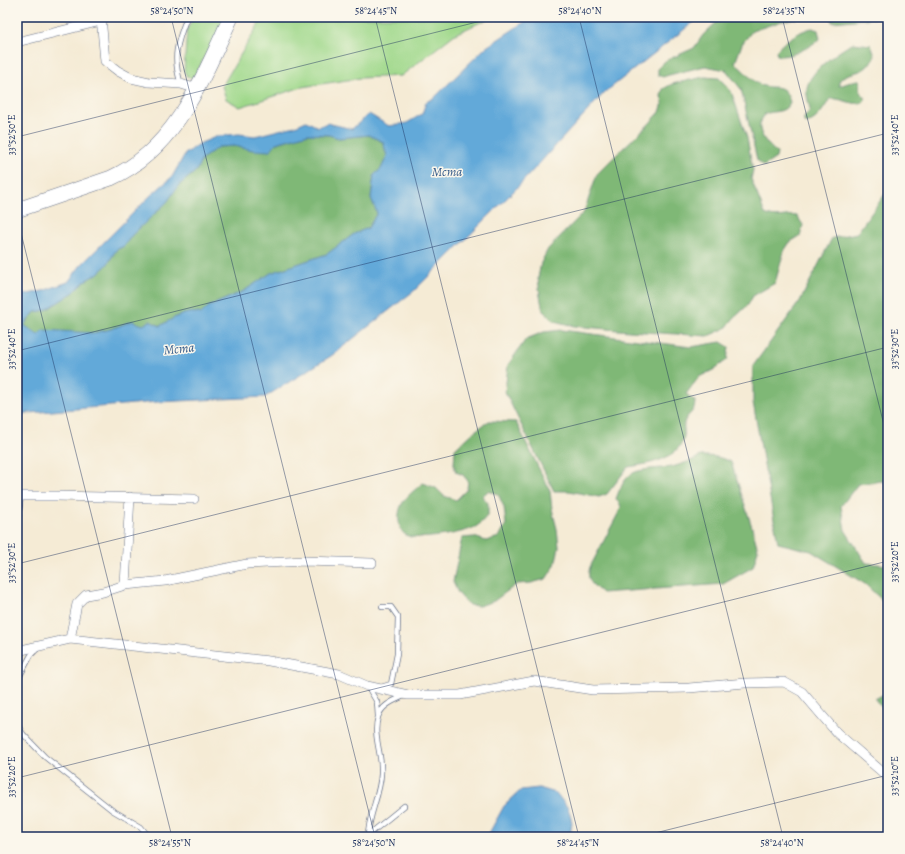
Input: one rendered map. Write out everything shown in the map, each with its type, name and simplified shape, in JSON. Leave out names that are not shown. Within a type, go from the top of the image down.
[{"type":"main road","points":[[17,210],[111,178],[126,171],[141,160],[162,139],[181,116],[200,83],[231,17]]},
{"type":"street","points":[[17,42],[101,19],[105,60],[118,71],[131,78],[149,82],[181,84],[200,83]]},
{"type":"street","points":[[19,496],[194,499]]},
{"type":"street","points":[[125,585],[130,497]]},
{"type":"street","points":[[70,638],[77,604],[86,595],[103,592],[125,585],[165,581],[247,564],[304,561],[372,564]]},
{"type":"street","points":[[17,651],[70,638],[268,661],[340,674],[367,686],[408,695],[460,695],[534,681],[593,690],[689,688],[784,682],[802,692],[837,732],[888,778]]},
{"type":"lane","points":[[181,84],[176,71],[177,42],[187,17]]},
{"type":"lane","points":[[17,526],[19,496]]},
{"type":"lane","points":[[377,688],[391,684],[397,654],[398,617],[391,607],[382,607]]},
{"type":"lane","points":[[17,681],[31,655],[39,645]]},
{"type":"lane","points":[[367,686],[377,702],[378,716],[376,735],[380,750],[382,774],[378,796],[371,816],[367,837]]},
{"type":"lane","points":[[378,716],[386,705],[408,695]]},
{"type":"lane","points":[[17,724],[23,734],[45,757],[112,810],[141,827],[149,837]]},
{"type":"lane","points":[[367,837],[404,806]]},
{"type":"green space","points":[[194,17],[227,17],[192,78],[186,76],[184,70],[187,29]]},
{"type":"green space","points":[[263,17],[492,17],[455,34],[401,76],[360,78],[302,87],[240,107],[226,99],[222,86]]},
{"type":"green space","points":[[722,17],[798,17],[796,19],[782,21],[752,31],[742,44],[735,63],[759,84],[781,88],[787,95],[790,102],[783,110],[765,114],[760,122],[762,136],[777,153],[776,158],[764,166],[757,160],[741,89],[726,70],[705,66],[663,77],[658,75],[658,69],[665,61],[694,48],[703,35]]},
{"type":"green space","points":[[831,17],[888,17],[888,20],[876,18],[832,22]]},
{"type":"green space","points":[[812,28],[818,30],[820,39],[805,49],[793,54],[782,56],[777,55],[776,51],[787,40],[802,31]]},
{"type":"green space","points":[[853,43],[871,45],[875,56],[869,65],[861,71],[844,76],[839,82],[839,86],[860,80],[860,90],[865,100],[858,103],[853,103],[830,99],[815,119],[807,123],[804,122],[804,118],[810,110],[807,97],[809,81],[819,68],[840,51]]},
{"type":"green space","points":[[704,77],[719,78],[731,91],[747,138],[753,170],[751,179],[765,214],[773,217],[797,216],[803,225],[800,236],[790,242],[784,251],[775,283],[753,296],[748,305],[726,328],[708,336],[574,326],[554,321],[543,311],[538,278],[541,263],[548,249],[584,212],[597,174],[660,112],[663,103],[661,96],[663,89],[672,84]]},
{"type":"green space","points":[[308,134],[329,135],[339,138],[369,135],[383,142],[387,156],[381,169],[374,175],[371,198],[377,213],[368,228],[354,234],[327,254],[271,273],[244,291],[208,307],[201,314],[185,314],[160,326],[150,321],[143,326],[132,321],[111,329],[93,333],[74,332],[38,336],[24,325],[35,312],[46,310],[74,292],[86,280],[97,274],[107,265],[116,250],[124,246],[132,235],[167,202],[178,186],[196,171],[202,159],[218,147],[234,146],[253,150]]},
{"type":"green space","points":[[888,190],[888,484],[882,481],[858,484],[841,506],[845,530],[866,563],[888,565],[888,600],[883,601],[865,584],[811,551],[778,543],[753,402],[753,366],[800,301],[832,238],[857,233]]},
{"type":"green space","points":[[562,330],[691,347],[721,342],[729,347],[727,360],[713,370],[699,377],[686,394],[695,401],[695,405],[694,409],[685,420],[684,436],[676,451],[669,456],[653,462],[628,467],[607,494],[599,497],[569,491],[554,491],[505,392],[508,365],[526,339],[544,332]]},
{"type":"green space","points":[[489,421],[516,422],[550,491],[559,547],[555,565],[546,579],[531,583],[517,584],[494,601],[479,606],[469,605],[458,593],[453,582],[462,538],[474,537],[486,541],[499,537],[506,524],[504,507],[498,494],[488,491],[482,496],[488,503],[488,515],[477,526],[453,534],[420,538],[406,535],[400,528],[399,515],[402,504],[405,500],[423,483],[436,488],[444,496],[456,500],[467,489],[468,481],[463,475],[456,472],[454,465],[455,449]]},
{"type":"green space","points":[[701,456],[716,457],[731,462],[758,550],[753,567],[723,584],[602,593],[589,579],[590,567],[619,512],[621,506],[616,499],[625,480],[630,475],[638,471],[672,467]]},
{"type":"green space","points":[[888,692],[888,716],[875,699]]},
{"type":"water","name":"Мста","points":[[532,17],[700,17],[604,93],[513,192],[415,290],[331,356],[265,397],[157,402],[17,414],[17,296],[43,291],[68,282],[81,265],[150,196],[172,177],[185,154],[201,143],[218,136],[239,134],[255,136],[295,126],[306,121],[318,127],[327,123],[352,129],[369,114],[389,126],[407,123],[422,114],[426,102],[434,98],[485,48]],"holes":[[[308,134],[329,135],[339,138],[369,135],[383,142],[387,156],[381,169],[374,175],[371,198],[377,213],[368,228],[354,234],[327,254],[271,273],[244,291],[208,307],[201,314],[185,314],[160,326],[150,321],[143,325],[132,321],[111,329],[93,333],[43,330],[38,335],[24,325],[35,312],[46,310],[74,292],[86,280],[97,274],[107,265],[116,250],[124,246],[132,235],[167,202],[178,186],[196,171],[202,159],[218,147],[234,146],[253,150],[270,151],[276,143]]]},
{"type":"water","points":[[539,788],[556,793],[568,808],[572,822],[570,837],[487,837],[504,806],[521,790]]}]
